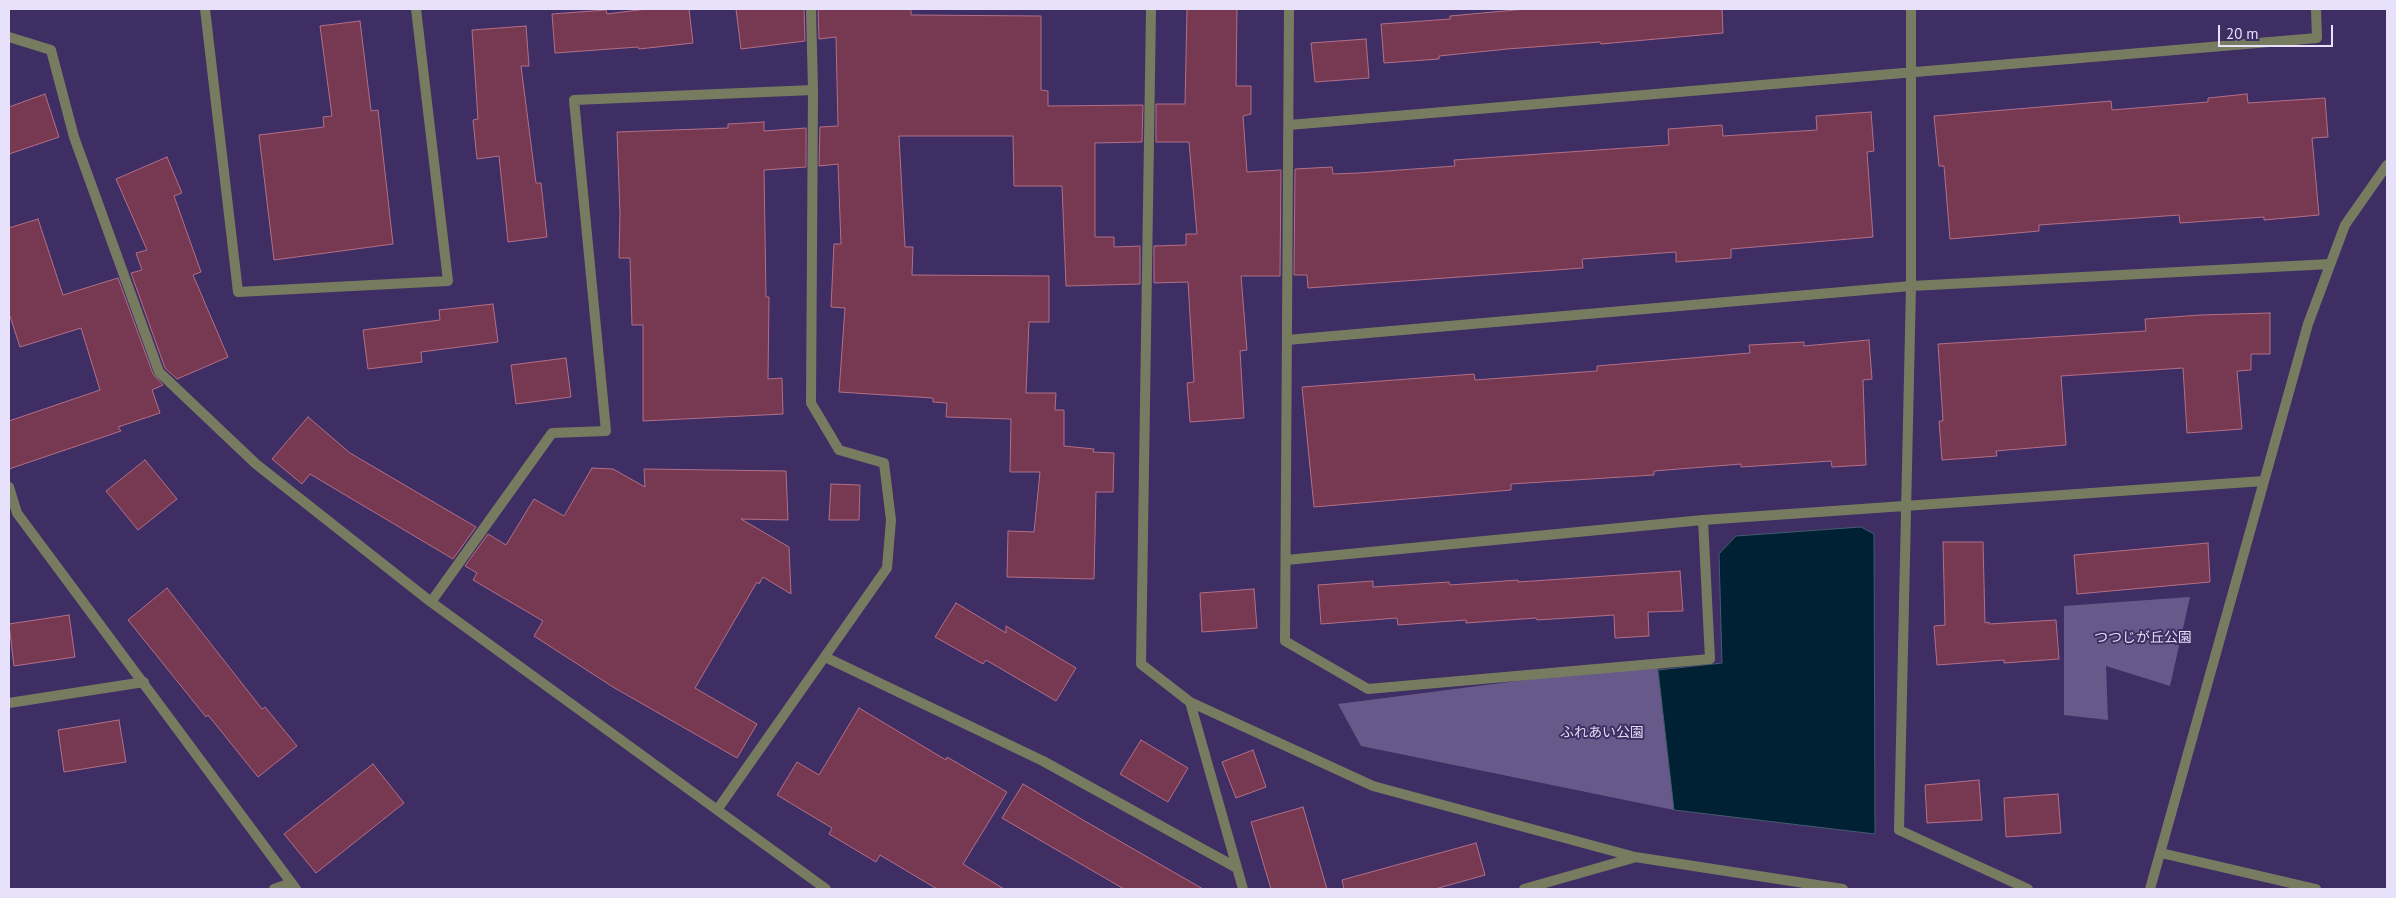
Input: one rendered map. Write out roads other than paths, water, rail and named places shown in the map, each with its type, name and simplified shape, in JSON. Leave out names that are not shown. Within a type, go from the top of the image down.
[{"type":"street","points":[[205,9],[238,292],[448,282],[416,9]]},
{"type":"street","points":[[717,810],[887,568],[891,520],[884,463],[839,450],[811,403],[813,90],[811,9]]},
{"type":"street","points":[[1150,9],[1141,664],[1190,702],[1373,786],[1635,857],[1843,889]]},
{"type":"street","points":[[1289,9],[1286,641],[1368,689],[1710,659],[1703,520]]},
{"type":"street","points":[[1911,9],[1911,286],[1899,830],[2028,889]]},
{"type":"street","points":[[1289,125],[2317,38],[2316,9]]},
{"type":"street","points":[[9,37],[51,50],[74,137],[159,372],[256,464],[432,602],[826,889]]},
{"type":"street","points":[[432,602],[552,433],[606,431],[574,100],[813,90]]},
{"type":"street","points":[[2150,889],[2308,324],[2345,225],[2387,165]]},
{"type":"street","points":[[1287,340],[1911,286],[2330,264]]},
{"type":"street","points":[[1286,560],[1703,520],[2264,481]]},
{"type":"street","points":[[9,487],[17,513],[294,886],[274,889]]},
{"type":"street","points":[[825,657],[1043,761],[1237,868]]},
{"type":"street","points":[[9,703],[144,682]]},
{"type":"street","points":[[1190,702],[1243,889]]},
{"type":"street","points":[[2161,853],[2316,889]]},
{"type":"street","points":[[1524,889],[1635,857]]},
{"type":"water","points":[[1861,527],[1874,534],[1875,834],[1674,810],[1658,670],[1722,663],[1719,554],[1736,536]]},
{"type":"park label","name":"つつじが丘公園","points":[[2143,638]]},
{"type":"park label","name":"ふれあい公園","points":[[1602,733]]}]
